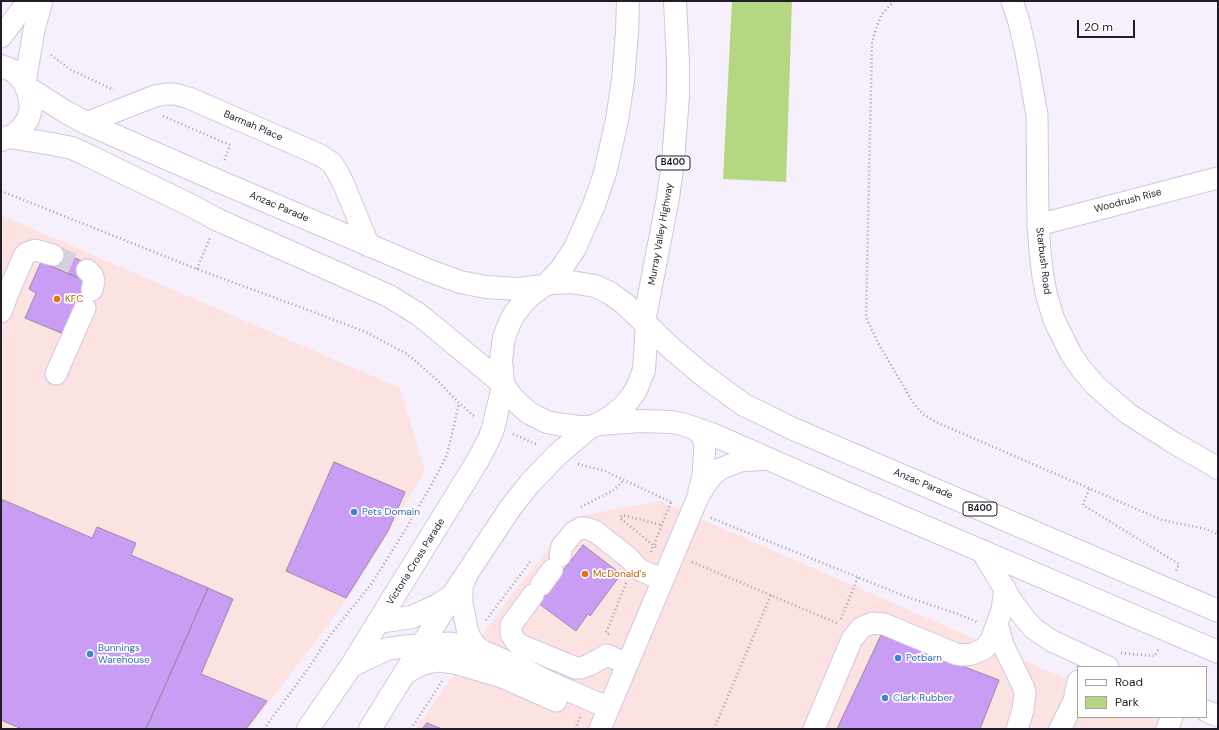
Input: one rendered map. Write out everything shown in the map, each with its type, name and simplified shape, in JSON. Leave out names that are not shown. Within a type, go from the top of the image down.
[{"type":"main road","points":[[545,286],[561,269],[575,248],[594,205],[605,173],[617,120],[623,80],[628,1]]},
{"type":"main road","name":"Murray Valley Highway","points":[[646,324],[673,162],[678,95],[675,1]]},
{"type":"main road","name":"Anzac Parade","points":[[1,66],[14,71],[26,85],[66,112],[86,123],[446,278],[486,287],[519,289],[545,286]]},
{"type":"main road","points":[[4,140],[21,129],[30,115],[30,100],[26,85]]},
{"type":"main road","points":[[4,140],[57,145],[83,153],[218,220],[389,296],[423,318],[503,385],[520,405],[547,422],[578,427],[655,421],[671,422],[714,435],[1218,652]]},
{"type":"main road","name":"B400","points":[[545,286],[556,283],[571,282],[599,288],[610,293],[625,304],[646,324],[644,370],[636,390],[623,407],[609,418],[593,426]]},
{"type":"main road","name":"Victoria Cross Parade","points":[[308,729],[351,666],[482,453],[493,429],[503,385],[501,360],[503,344],[510,320],[519,307],[531,295],[545,286]]},
{"type":"main road","name":"Anzac Parade","points":[[646,324],[671,348],[703,375],[744,405],[791,428],[1218,611]]},
{"type":"main road","points":[[370,729],[501,521],[530,483],[556,455],[593,426]]},
{"type":"main road","points":[[378,622],[404,619],[420,614],[440,603],[462,582]]},
{"type":"main road","points":[[351,666],[387,650],[423,645]]},
{"type":"street","points":[[1,37],[28,1]]},
{"type":"street","points":[[26,85],[34,30],[42,1]]},
{"type":"street","name":"Starbush Road","points":[[1012,1],[1019,22],[1026,53],[1037,115],[1038,225],[1040,251],[1043,277],[1054,320],[1071,354],[1096,386],[1127,413],[1218,469]]},
{"type":"street","name":"Barmah Place","points":[[86,123],[155,96],[175,94],[189,98],[320,155],[332,163],[344,185],[369,246]]},
{"type":"street","name":"Woodrush Rise","points":[[1038,225],[1218,178]]},
{"type":"street","points":[[1,312],[24,256],[35,250],[53,255]]},
{"type":"street","points":[[56,374],[88,289]]},
{"type":"street","points":[[604,719],[698,497],[703,476],[705,451],[704,440],[696,429]]},
{"type":"street","points":[[698,497],[711,477],[720,469],[740,461],[768,459]]},
{"type":"street","points":[[627,664],[607,655],[586,656],[573,654],[528,635],[523,631],[521,616],[542,583],[563,544],[574,532],[583,528],[596,532],[629,558],[640,570],[663,580]]},
{"type":"street","points":[[981,550],[1019,611],[1034,628],[1081,661],[1104,666]]},
{"type":"street","points":[[462,582],[461,596],[465,622],[471,639],[483,651]]},
{"type":"street","points":[[814,729],[854,636],[861,628],[868,624],[880,623],[956,654],[963,655],[976,653],[987,647],[991,640],[1002,610],[1005,588]]},
{"type":"street","points":[[997,624],[1006,652],[1025,693],[1023,710],[1017,729]]},
{"type":"street","points":[[423,645],[443,643],[466,646],[483,651],[551,684],[604,719]]},
{"type":"street","points":[[405,674],[418,666],[428,663],[439,661],[454,663],[502,678],[579,721],[604,719]]},
{"type":"street","points":[[1060,729],[1074,701],[1077,686]]},
{"type":"street","points":[[1207,711],[1218,716]]},
{"type":"street","points":[[1166,729],[1172,718]]},
{"type":"path","points":[[894,1],[882,14],[876,26],[872,42],[866,317],[878,343],[914,404],[923,414],[936,422],[1162,520],[1206,529],[1218,534]]},
{"type":"path","points":[[264,729],[312,663],[328,638],[372,583],[407,528],[447,455],[459,403]]},
{"type":"path","points":[[607,655],[614,637],[606,633],[627,580],[638,585],[671,502]]},
{"type":"path","points":[[662,525],[622,515],[620,518],[653,545],[839,624]]},
{"type":"path","points":[[714,729],[771,596]]},
{"type":"shaded area","points":[[1,215],[400,388],[425,471],[354,590],[249,729],[1,729]]},
{"type":"shaded area","points":[[660,501],[1077,684],[1077,718],[1159,718],[1185,729],[415,729],[512,594],[574,517]]},
{"type":"green space","points":[[732,1],[792,1],[786,182],[723,179]]},
{"type":"building","points":[[56,250],[89,264],[83,280],[50,265]]},
{"type":"building","name":"KFC","points":[[41,262],[88,282],[66,335],[25,318],[36,293],[29,289]]},
{"type":"building","name":"Pets Domain","points":[[334,462],[405,492],[388,531],[346,598],[286,571]]},
{"type":"building","name":"Bunnings Warehouse","points":[[1,499],[92,538],[97,527],[136,543],[131,555],[208,588],[146,729],[22,729],[1,720]]},
{"type":"building","points":[[583,545],[621,574],[590,616],[588,614],[576,631],[538,603]]},
{"type":"building","points":[[208,588],[233,599],[201,674],[267,701],[246,729],[146,729]]},
{"type":"building","points":[[881,635],[999,680],[980,729],[837,729]]},
{"type":"building","points":[[427,723],[442,729],[422,729]]},
{"type":"tunnel","points":[[53,255],[87,270]]},
{"type":"place","name":"KFC","points":[[57,299]]},
{"type":"place","name":"Pets Domain","points":[[354,512]]},
{"type":"place","name":"McDonald's","points":[[585,574]]},
{"type":"place","name":"Bunnings Warehouse","points":[[90,654]]},
{"type":"place","name":"Petbarn","points":[[898,658]]},
{"type":"place","name":"Clark Rubber","points":[[885,698]]}]
